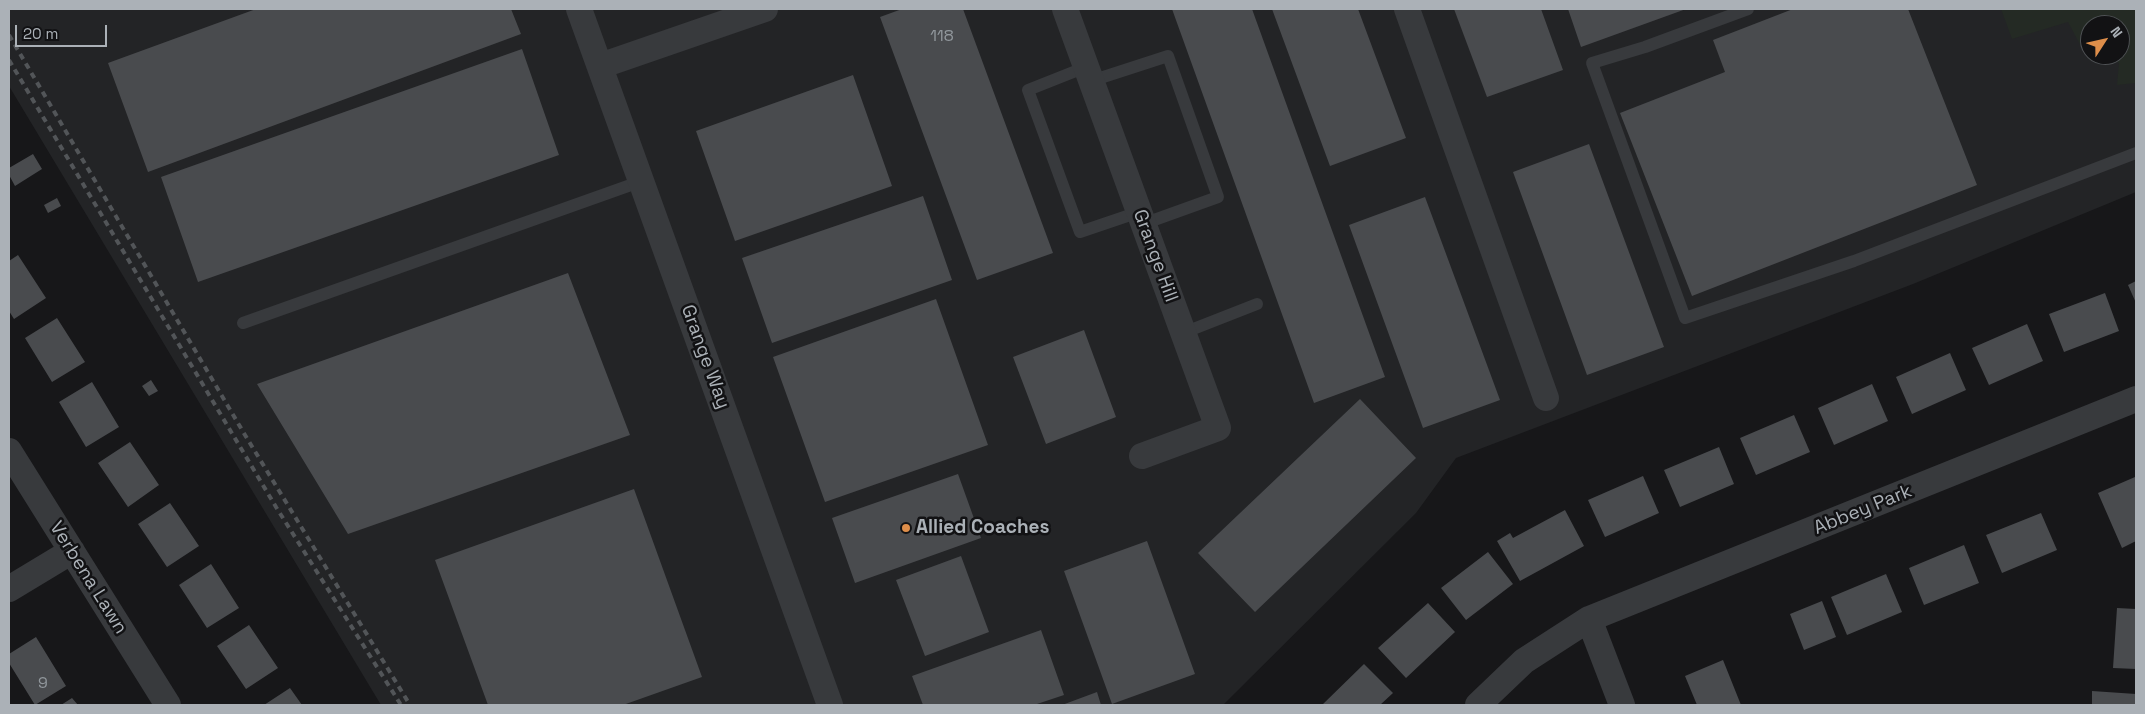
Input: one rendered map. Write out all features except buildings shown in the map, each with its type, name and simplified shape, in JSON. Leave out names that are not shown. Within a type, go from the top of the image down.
[{"type":"street","name":"Grange Way","points":[[579,9],[830,705]]},
{"type":"street","points":[[600,66],[765,9]]},
{"type":"street","name":"Grange Hill","points":[[1065,9],[1218,428],[1142,456]]},
{"type":"street","points":[[1407,9],[1546,398]]},
{"type":"street","name":"Abbey Park","points":[[1478,705],[1524,661],[1589,619],[2136,399]]},
{"type":"street","name":"Verbena Lawn","points":[[9,451],[168,705]]},
{"type":"street","points":[[9,589],[72,551]]},
{"type":"street","points":[[1589,619],[1622,705]]},
{"type":"lane","points":[[1748,9],[1645,47],[1592,63],[1685,318],[1854,261],[2136,154]]},
{"type":"lane","points":[[1168,56],[1218,197],[1080,232],[1028,90],[1089,74],[1168,56]]},
{"type":"lane","points":[[243,323],[642,181]]},
{"type":"lane","points":[[1183,333],[1257,304]]},
{"type":"shaded area","points":[[9,9],[2136,9],[2136,192],[1913,284],[1456,458],[1416,513],[1223,705],[381,705],[9,86]]},
{"type":"shaded area","points":[[2001,9],[2136,9],[2136,83],[2117,85],[2119,65],[2130,65],[2130,15],[2080,15],[2080,44],[2068,22],[2012,39]]},
{"type":"railway","points":[[9,35],[245,435],[410,705]]},
{"type":"railway","points":[[9,60],[276,507],[401,705]]},
{"type":"place","name":"Allied Coaches","points":[[906,528]]}]
